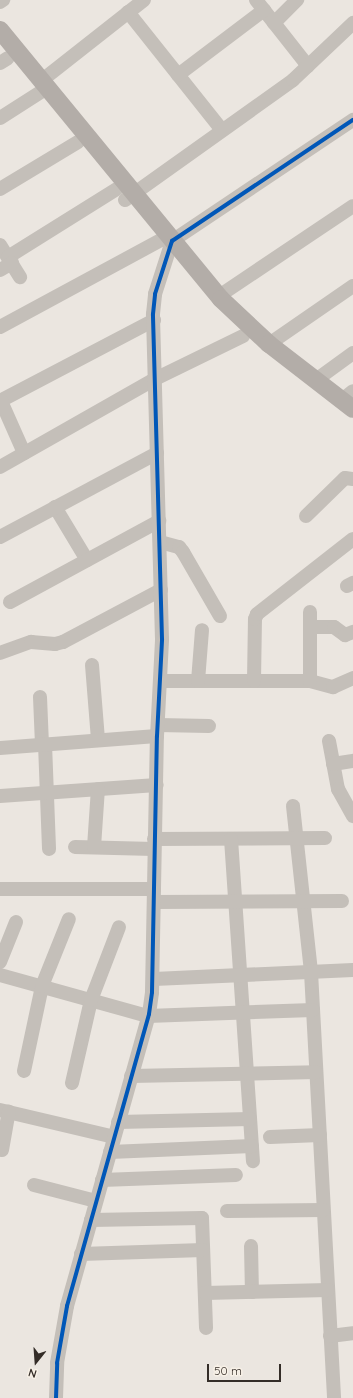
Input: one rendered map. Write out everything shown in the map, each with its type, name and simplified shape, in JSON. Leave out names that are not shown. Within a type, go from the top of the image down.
[{"type":"main road","points":[[0,30],[42,88],[78,142],[126,194]]},
{"type":"main road","points":[[3,57],[42,88],[167,243],[209,302],[243,336],[353,421]]},
{"type":"main road","points":[[167,243],[269,344],[316,380],[349,400]]},
{"type":"street","points":[[0,118],[42,88],[128,12],[144,0]]},
{"type":"street","points":[[274,23],[297,0]]},
{"type":"street","points":[[178,75],[260,5],[308,66]]},
{"type":"street","points":[[128,12],[222,130]]},
{"type":"street","points":[[6,263],[126,194],[222,130],[293,80],[353,23]]},
{"type":"street","points":[[0,327],[167,243],[353,120]]},
{"type":"street","points":[[0,189],[78,142]]},
{"type":"street","points":[[219,296],[353,206]]},
{"type":"street","points":[[56,1398],[60,1338],[90,1220],[148,1016],[154,979],[154,844],[160,681],[161,590],[154,320],[155,294],[167,243]]},
{"type":"street","points":[[0,245],[6,263],[20,276]]},
{"type":"street","points":[[269,344],[353,286]]},
{"type":"street","points":[[24,453],[1,401],[154,320]]},
{"type":"street","points":[[0,467],[156,379],[243,336]]},
{"type":"street","points":[[316,380],[353,352]]},
{"type":"street","points":[[0,536],[158,453]]},
{"type":"street","points":[[306,516],[345,478],[353,478]]},
{"type":"street","points":[[55,507],[87,560]]},
{"type":"street","points":[[10,602],[159,521]]},
{"type":"street","points":[[254,681],[255,619],[257,614],[353,539]]},
{"type":"street","points":[[160,542],[179,547],[220,616]]},
{"type":"street","points":[[0,653],[31,642],[55,644],[63,642],[161,590]]},
{"type":"street","points":[[310,612],[310,681]]},
{"type":"street","points":[[310,627],[334,627],[345,635],[353,632]]},
{"type":"street","points":[[198,681],[202,630]]},
{"type":"street","points":[[92,665],[98,740]]},
{"type":"street","points":[[160,681],[310,681],[333,687],[353,678]]},
{"type":"street","points":[[40,697],[48,793],[49,850]]},
{"type":"street","points":[[0,748],[98,740],[158,730],[209,726]]},
{"type":"street","points":[[329,741],[340,796],[353,816]]},
{"type":"street","points":[[333,764],[353,761]]},
{"type":"street","points":[[0,796],[157,785]]},
{"type":"street","points":[[94,848],[98,789]]},
{"type":"street","points":[[294,806],[311,972],[334,1398]]},
{"type":"street","points":[[75,847],[94,848],[231,839],[326,838]]},
{"type":"street","points":[[231,839],[239,975],[253,1161]]},
{"type":"street","points":[[0,889],[154,895],[234,901],[342,901]]},
{"type":"street","points":[[24,1071],[42,986],[69,919]]},
{"type":"street","points":[[0,962],[16,922]]},
{"type":"street","points":[[72,1083],[91,1000],[119,927]]},
{"type":"street","points":[[154,979],[353,970]]},
{"type":"street","points":[[0,975],[148,1016],[313,1010]]},
{"type":"street","points":[[131,1076],[316,1072]]},
{"type":"street","points":[[2,1150],[5,1111],[114,1137]]},
{"type":"street","points":[[118,1122],[250,1120]]},
{"type":"street","points":[[270,1136],[320,1135]]},
{"type":"street","points":[[110,1152],[252,1146]]},
{"type":"street","points":[[102,1180],[236,1175]]},
{"type":"street","points":[[34,1185],[96,1201]]},
{"type":"street","points":[[227,1211],[323,1210]]},
{"type":"street","points":[[90,1220],[200,1217],[204,1250],[206,1328]]},
{"type":"street","points":[[251,1246],[252,1292]]},
{"type":"street","points":[[81,1254],[204,1250]]},
{"type":"street","points":[[205,1293],[328,1290]]},
{"type":"street","points":[[330,1336],[353,1333]]},
{"type":"cycle path","points":[[56,1398],[57,1363],[67,1306],[149,1014],[152,992],[157,736],[162,639],[153,314],[155,294],[172,241],[353,120]]}]
